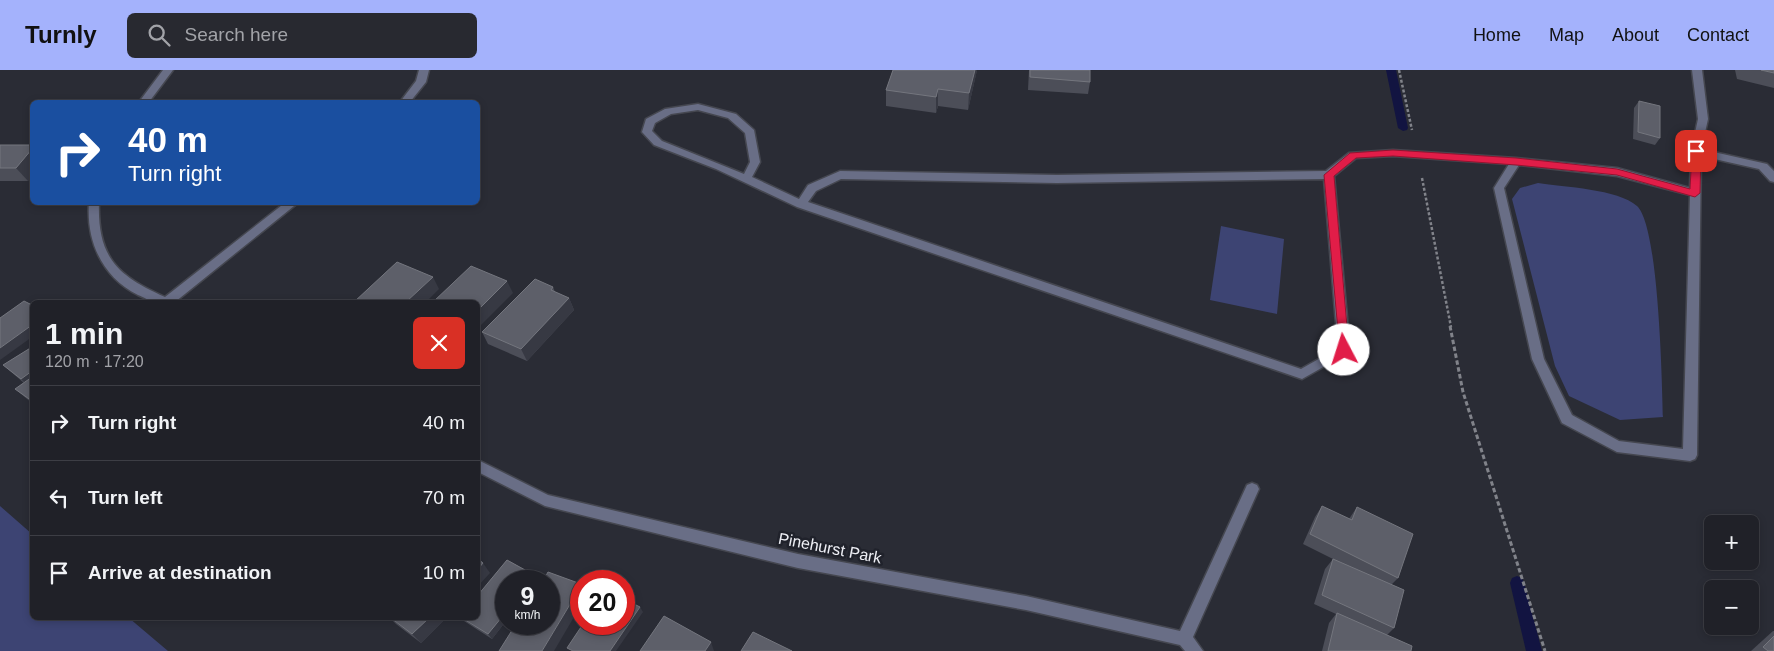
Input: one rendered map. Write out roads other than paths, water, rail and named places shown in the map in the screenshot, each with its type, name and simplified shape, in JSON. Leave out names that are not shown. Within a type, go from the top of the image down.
[{"type":"street","points":[[146,100],[168,70]]},
{"type":"street","points":[[407,100],[421,82],[424,70]]},
{"type":"street","points":[[1516,161],[1499,188],[1538,359],[1567,419],[1617,446],[1690,455],[1696,151],[1703,119],[1698,70]]},
{"type":"street","points":[[746,179],[755,162],[750,132],[732,116],[698,107],[669,111],[650,121],[647,132],[658,143],[801,204],[1302,374],[1344,350],[1329,175]]},
{"type":"street","points":[[1696,151],[1763,166],[1774,178]]},
{"type":"street","points":[[801,204],[812,188],[840,175],[1057,180],[1329,175],[1354,155],[1393,153],[1516,161],[1617,172],[1695,193]]},
{"type":"street","points":[[94,205],[93,213],[98,247],[121,279],[162,300]]},
{"type":"street","points":[[169,300],[290,205]]},
{"type":"street","name":"Pinehurst Park","points":[[480,467],[545,500],[798,561],[1026,603],[1184,639]]},
{"type":"street","points":[[1195,651],[1184,639],[1252,489]]},
{"type":"waterway","points":[[1391,70],[1403,128]]},
{"type":"waterway","points":[[1517,583],[1534,651]]}]
